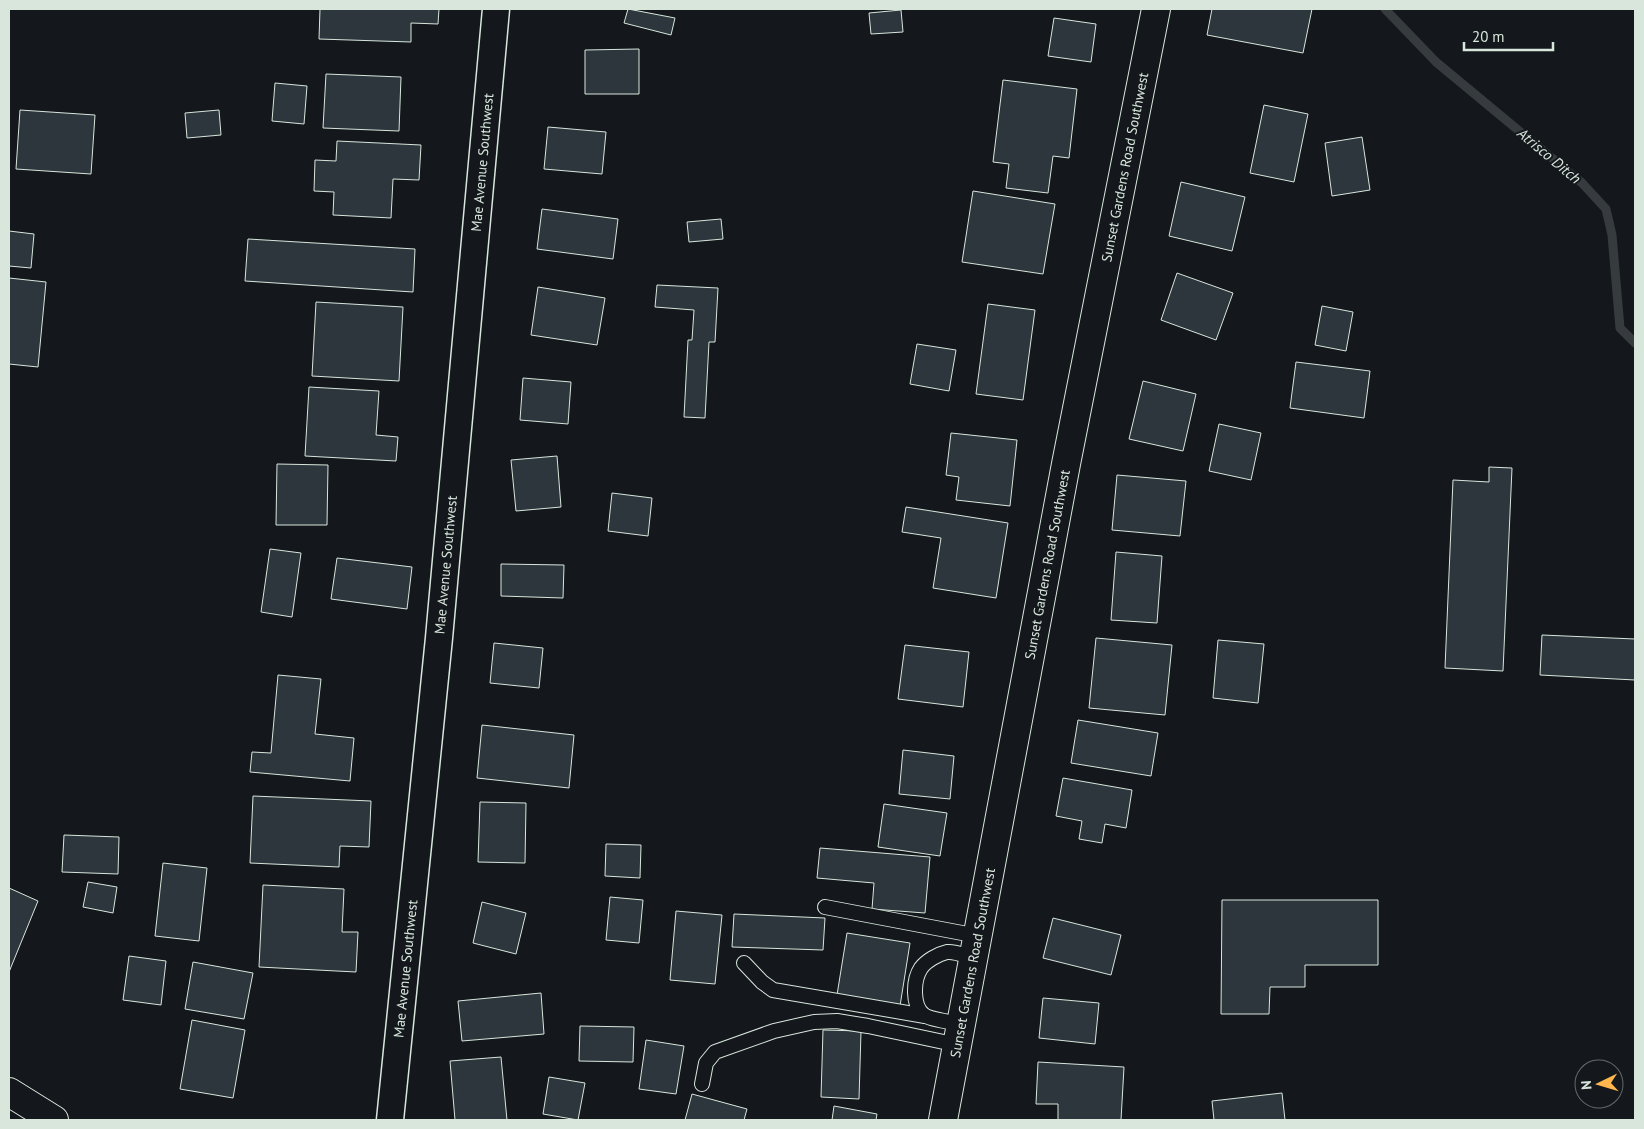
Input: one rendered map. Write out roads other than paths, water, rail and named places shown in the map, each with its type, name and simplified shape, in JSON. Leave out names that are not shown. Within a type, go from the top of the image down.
[{"type":"street","name":"Mae Avenue Southwest","points":[[390,1120],[440,638],[496,9]]},
{"type":"street","name":"Sunset Gardens Road Southwest","points":[[943,1120],[1057,513],[1156,9]]},
{"type":"street","points":[[9,1092],[54,1120]]},
{"type":"lane","points":[[825,907],[976,947]]},
{"type":"lane","points":[[925,1016],[918,1008],[916,998],[915,984],[920,969],[932,959],[948,952],[976,947]]},
{"type":"lane","points":[[744,963],[762,982],[773,990],[925,1016],[960,1034]]},
{"type":"lane","points":[[702,1084],[706,1063],[715,1052],[774,1031],[814,1022],[837,1021],[868,1026],[960,1034]]},
{"type":"waterway","name":"Atrisco Ditch","points":[[1385,9],[1436,62],[1582,183],[1606,209],[1612,235],[1620,328],[1635,343]]}]
